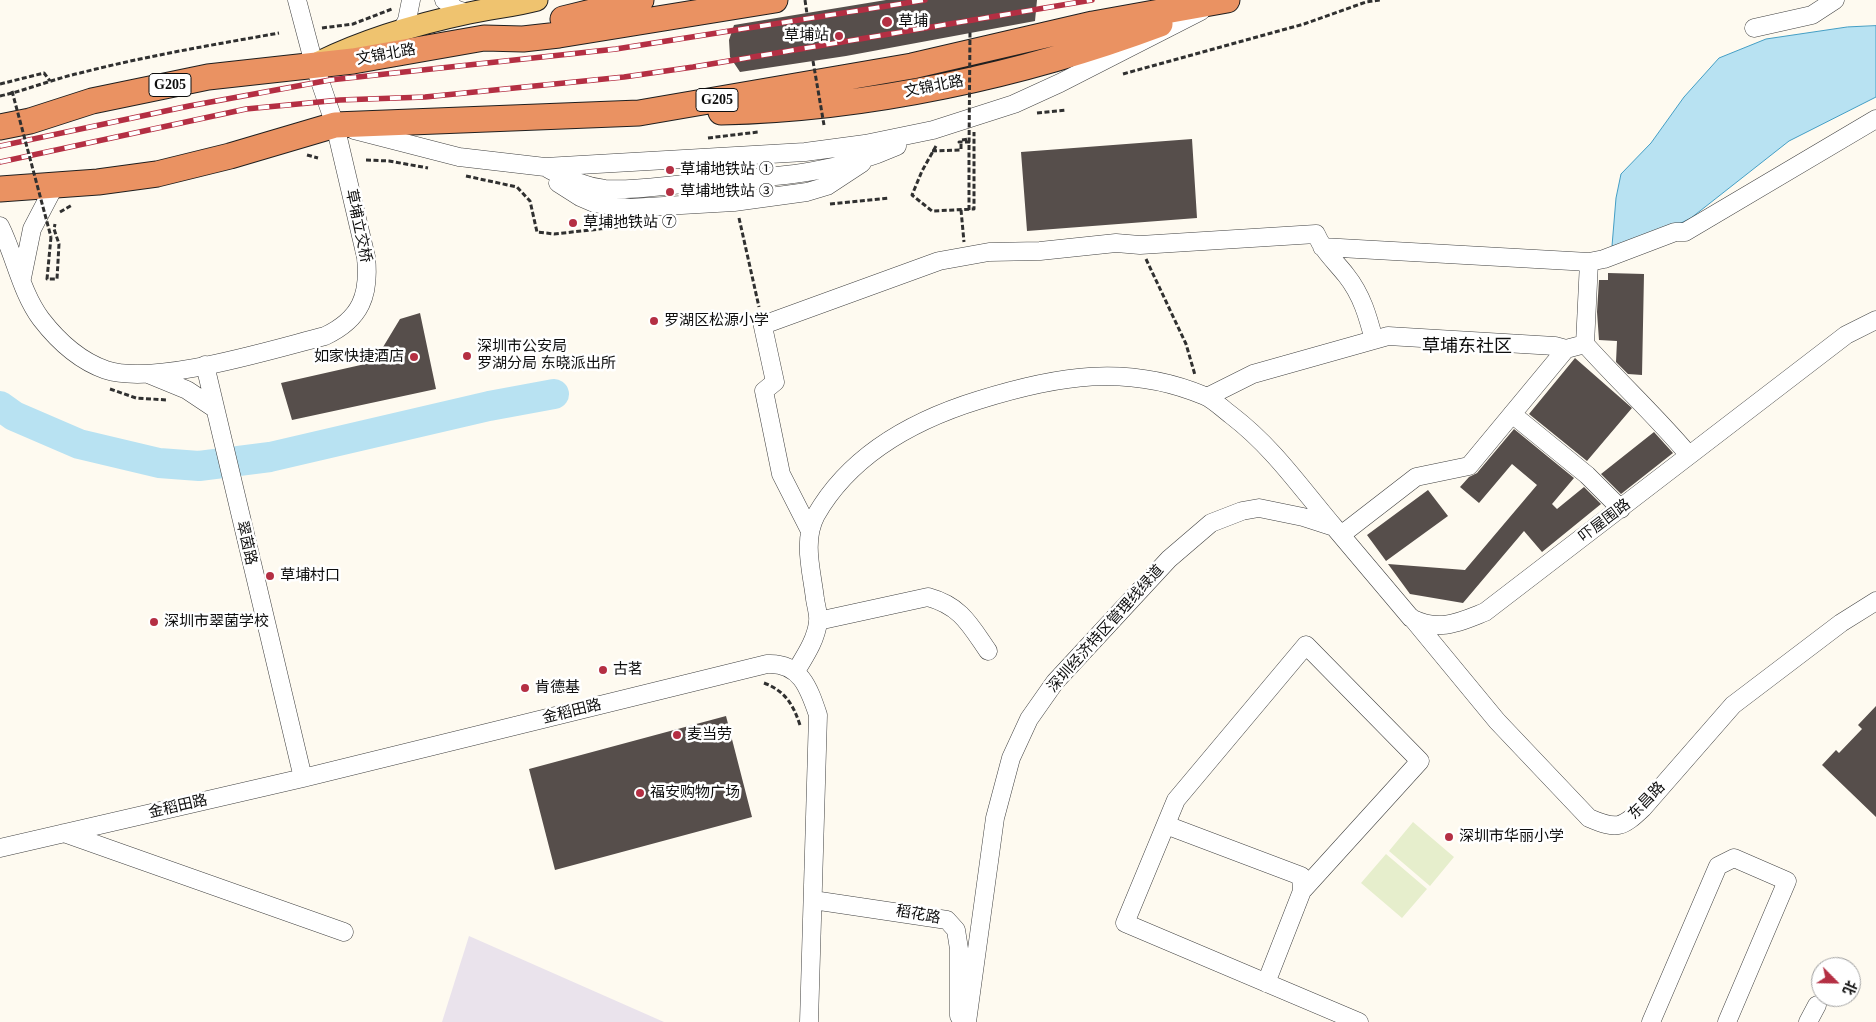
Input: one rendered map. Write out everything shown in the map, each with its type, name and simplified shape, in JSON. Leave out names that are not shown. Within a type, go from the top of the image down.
[{"type":"highway","points":[[484,38],[641,0]]},
{"type":"highway","name":"文锦北路","points":[[0,127],[92,101],[208,77],[353,61],[484,38],[523,39],[559,35],[775,0]]},
{"type":"highway","points":[[859,76],[1010,28],[1133,0]]},
{"type":"highway","name":"文锦北路","points":[[639,113],[859,76],[985,51],[1093,24],[1223,1]]},
{"type":"highway","name":"文锦北路","points":[[55,185],[98,182],[157,174],[230,156],[335,125],[639,113],[765,111],[940,88],[1129,35],[1223,1]]},
{"type":"highway","name":"G205","points":[[0,189],[55,185]]},
{"type":"main road","points":[[314,64],[351,46],[402,30],[469,13],[537,0]]},
{"type":"street","name":"草埔立交桥","points":[[146,374],[205,365],[326,336],[340,329],[360,307],[368,276],[366,257],[335,125],[314,64],[297,0]]},
{"type":"street","points":[[402,30],[407,20],[411,0]]},
{"type":"street","points":[[444,0],[457,10],[469,13]]},
{"type":"street","points":[[1754,28],[1812,15],[1835,0]]},
{"type":"street","points":[[545,167],[564,178],[584,185],[620,189],[784,177],[868,158],[936,135],[1014,104],[1060,83],[1124,48],[1223,1]]},
{"type":"street","points":[[1322,247],[1589,262],[1604,259],[1675,232],[1685,232],[1876,119]]},
{"type":"street","points":[[335,125],[459,157],[545,167],[804,152],[936,135]]},
{"type":"street","points":[[22,281],[23,264],[32,229],[55,185]]},
{"type":"street","points":[[0,226],[22,281],[40,318],[71,350],[86,362],[107,370],[146,374],[187,390],[214,408]]},
{"type":"street","points":[[810,529],[781,474],[764,391],[775,382],[763,323],[939,261],[989,252],[1040,251],[1116,243],[1140,245],[1316,234],[1322,247],[1347,276],[1365,305],[1374,340]]},
{"type":"street","points":[[1589,262],[1585,344],[1615,378],[1660,421],[1688,454]]},
{"type":"street","name":"吓屋围路","points":[[1411,618],[1424,624],[1439,626],[1459,622],[1485,612],[1621,509],[1688,454],[1846,335],[1876,320]]},
{"type":"street","points":[[1204,396],[1253,374],[1388,336],[1555,346],[1566,349],[1585,344]]},
{"type":"street","points":[[1338,531],[1416,477],[1469,466],[1566,349]]},
{"type":"street","name":"翠茵路","points":[[205,365],[303,778]]},
{"type":"street","points":[[809,1022],[818,715],[808,687],[796,671],[813,640],[818,621],[808,548],[810,529],[817,513],[847,474],[881,444],[915,424],[958,406],[1016,388],[1069,378],[1111,375],[1149,380],[1204,396],[1247,427],[1275,453],[1411,618]]},
{"type":"street","points":[[1512,414],[1587,475],[1621,509]]},
{"type":"street","name":"深圳经济特区管理线绿道","points":[[967,1022],[995,818],[1011,758],[1029,720],[1055,682],[1102,629],[1169,559],[1211,523],[1242,511],[1259,508],[1304,517],[1338,531]]},
{"type":"street","points":[[818,621],[928,596],[944,601],[963,614],[988,650]]},
{"type":"street","name":"东昌路","points":[[1411,618],[1504,728],[1589,818],[1609,827],[1628,823],[1644,808],[1733,705],[1841,623],[1876,601]]},
{"type":"street","points":[[1266,982],[1302,891],[1420,761],[1306,645],[1176,800],[1125,923],[1359,1022]]},
{"type":"street","name":"金稻田路","points":[[0,848],[303,778],[767,664],[776,663],[796,671]]},
{"type":"street","points":[[1166,825],[1301,876],[1302,891]]},
{"type":"street","points":[[63,833],[344,932]]},
{"type":"street","points":[[1651,1022],[1718,866],[1734,858],[1787,881],[1726,1022]]},
{"type":"street","name":"稻花路","points":[[813,900],[947,920],[956,930],[959,949],[960,1022]]},
{"type":"street","points":[[1808,1022],[1816,1007]]},
{"type":"path","points":[[805,0],[807,14]]},
{"type":"path","points":[[1123,74],[1304,24],[1368,1],[1380,0]]},
{"type":"path","points":[[319,29],[353,24],[386,13],[393,8]]},
{"type":"path","points":[[969,210],[970,32]]},
{"type":"path","points":[[0,96],[29,90],[50,80],[115,64],[279,33]]},
{"type":"path","points":[[812,61],[824,125]]},
{"type":"path","points":[[0,84],[44,73],[50,80]]},
{"type":"path","points":[[0,96],[12,92],[50,236],[47,279],[57,279],[59,244],[54,229]]},
{"type":"path","points":[[1033,113],[1066,110]]},
{"type":"path","points":[[963,129],[974,126]]},
{"type":"path","points":[[936,135],[932,151],[912,195],[932,210],[974,209],[974,142],[959,141]]},
{"type":"path","points":[[959,141],[969,140]]},
{"type":"path","points":[[932,151],[961,150],[959,141]]},
{"type":"path","points":[[366,160],[389,161],[431,169]]},
{"type":"path","points":[[460,175],[517,187],[530,201],[537,232],[554,234],[629,226]]},
{"type":"path","points":[[739,218],[759,304]]},
{"type":"path","points":[[1140,245],[1186,344],[1204,396]]},
{"type":"path","points":[[760,681],[783,693],[794,707],[801,735]]},
{"type":"shaded area","points":[[469,936],[664,1022],[442,1022]]},
{"type":"green space","points":[[1413,822],[1454,857],[1430,886],[1389,851]]},
{"type":"green space","points":[[1386,854],[1427,889],[1402,918],[1361,883]]},
{"type":"water","points":[[1876,26],[1876,97],[1789,141],[1691,218],[1645,241],[1612,246],[1616,198],[1621,174],[1651,143],[1684,97],[1719,58],[1766,39],[1847,27]]},
{"type":"building","name":"草埔站","points":[[886,0],[1037,0],[1035,21],[846,56],[740,72],[730,57],[729,40],[734,25]]},
{"type":"building","points":[[1192,139],[1197,218],[1027,231],[1021,152]]},
{"type":"building","points":[[1608,273],[1644,274],[1642,375],[1628,374],[1616,362],[1617,341],[1599,340],[1597,312],[1599,280],[1608,280]]},
{"type":"building","points":[[420,313],[436,389],[292,420],[281,383],[374,362],[400,319]]},
{"type":"building","points":[[1575,358],[1632,408],[1587,461],[1529,414]]},
{"type":"building","points":[[1514,429],[1574,478],[1552,504],[1557,509],[1584,487],[1601,504],[1542,552],[1524,531],[1463,603],[1410,594],[1388,564],[1465,570],[1537,485],[1512,464],[1479,503],[1460,487],[1469,477],[1477,473]]},
{"type":"building","points":[[1654,432],[1673,453],[1621,494],[1601,474]]},
{"type":"building","points":[[1428,490],[1448,516],[1386,561],[1367,535]]},
{"type":"building","points":[[1876,706],[1876,817],[1822,765],[1836,750],[1839,753],[1862,729],[1858,725]]},
{"type":"building","name":"福安购物广场","points":[[726,716],[752,817],[555,870],[529,769]]},
{"type":"waterway","points":[[0,406],[14,416],[79,444],[159,463],[199,466],[270,457],[489,406],[554,394]]},
{"type":"railway","points":[[0,146],[189,106],[330,80],[616,49],[925,0]]},
{"type":"railway","points":[[0,162],[246,109],[340,100],[425,97],[624,77],[1092,0]]},
{"type":"place","name":"草埔","points":[[887,22]]},
{"type":"place","name":"草埔站","points":[[839,36]]},
{"type":"place","name":"草埔地铁站 ①","points":[[670,170]]},
{"type":"place","name":"草埔地铁站 ③","points":[[670,192]]},
{"type":"place","name":"草埔地铁站 ⑦","points":[[573,223]]},
{"type":"place","name":"罗湖区松源小学","points":[[654,321]]},
{"type":"place","name":"深圳市公安局 罗湖分局 东晓派出所","points":[[467,356]]},
{"type":"place","name":"如家快捷酒店","points":[[414,357]]},
{"type":"place","name":"草埔村口","points":[[270,576]]},
{"type":"place","name":"深圳市翠菌学校","points":[[154,622]]},
{"type":"place","name":"古茗","points":[[603,670]]},
{"type":"place","name":"肯德基","points":[[525,688]]},
{"type":"place","name":"麦当劳","points":[[677,735]]},
{"type":"place","name":"福安购物广场","points":[[640,793]]},
{"type":"place","name":"深圳市华丽小学","points":[[1449,837]]},
{"type":"district","name":"草埔东社区","points":[[1467,347]]}]
